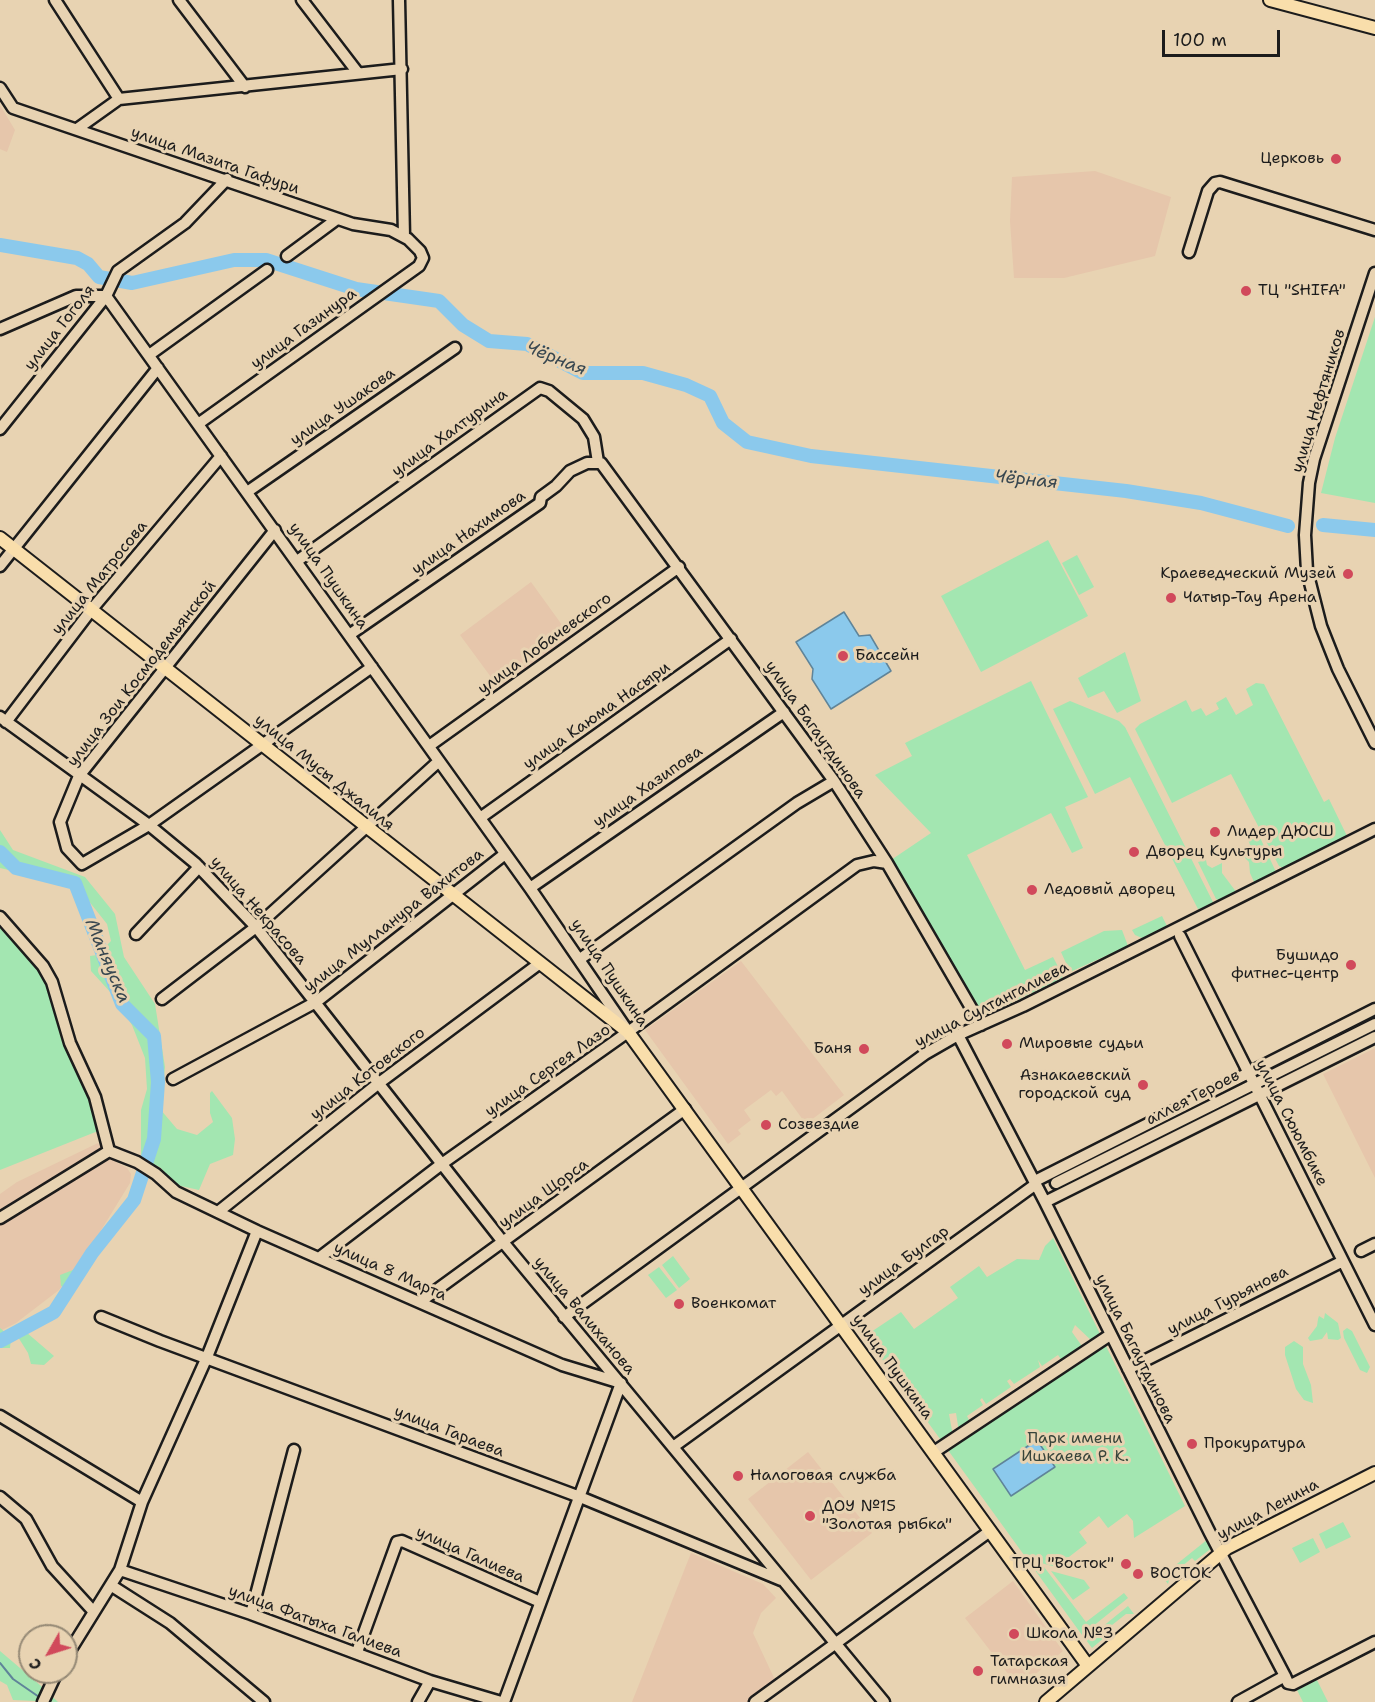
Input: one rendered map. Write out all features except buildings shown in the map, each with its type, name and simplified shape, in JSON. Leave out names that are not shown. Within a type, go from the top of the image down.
[{"type":"main road","points":[[1270,0],[1375,28]]},
{"type":"main road","name":"улица Мусы Джалиля","points":[[0,538],[628,1032]]},
{"type":"main road","name":"улица Пушкина","points":[[628,1032],[1088,1666]]},
{"type":"main road","name":"улица Ленина","points":[[1046,1702],[1220,1553],[1375,1473]]},
{"type":"street","points":[[55,0],[118,99]]},
{"type":"street","points":[[179,0],[245,87]]},
{"type":"street","points":[[302,0],[358,73]]},
{"type":"street","points":[[399,0],[404,236]]},
{"type":"street","points":[[77,129],[118,99],[402,69]]},
{"type":"street","name":"улица Мазита Гафури","points":[[0,88],[13,108],[337,219],[360,226],[387,229],[404,236]]},
{"type":"street","name":"улица Гоголя","points":[[0,429],[106,296],[118,271],[185,223],[227,180]]},
{"type":"street","points":[[1189,252],[1208,191],[1215,183],[1220,182],[1375,230]]},
{"type":"street","points":[[287,256],[337,219]]},
{"type":"street","name":"улица Газинура","points":[[198,424],[419,266],[423,256],[416,245],[404,236]]},
{"type":"street","points":[[149,355],[267,270]]},
{"type":"street","name":"улица Нефтяников","points":[[1375,273],[1314,459],[1309,483],[1305,535],[1308,571],[1321,626],[1338,669],[1375,743]]},
{"type":"street","points":[[0,328],[76,296],[106,296]]},
{"type":"street","name":"улица Пушкина","points":[[106,296],[530,888],[628,1032]]},
{"type":"street","name":"улица Ушакова","points":[[247,492],[455,348]]},
{"type":"street","points":[[0,566],[12,548],[158,368]]},
{"type":"street","name":"улица Халтурина","points":[[297,561],[540,388],[549,391],[580,415],[594,437],[601,464]]},
{"type":"street","name":"улица Матросова","points":[[3,719],[221,456]]},
{"type":"street","name":"улица Нахимова","points":[[349,635],[540,503],[541,497],[570,471],[587,463],[601,464]]},
{"type":"street","name":"улица Багаутдинова","points":[[601,464],[679,567],[834,781],[887,863],[981,1025]]},
{"type":"street","name":"улица Зои Космодемьянской","points":[[149,825],[82,864],[67,848],[60,822],[79,776],[167,668],[274,530]]},
{"type":"street","name":"улица Лобачевского","points":[[429,746],[679,567]]},
{"type":"street","name":"улица Каюма Насыри","points":[[480,818],[731,639]]},
{"type":"street","points":[[149,825],[264,746],[372,667]]},
{"type":"street","name":"улица Хазипова","points":[[530,888],[784,712]]},
{"type":"street","name":"улица Некрасова","points":[[3,719],[149,825],[199,867],[256,927],[316,1002]]},
{"type":"street","points":[[162,999],[256,927],[439,761]]},
{"type":"street","points":[[580,959],[796,803],[834,781]]},
{"type":"street","name":"улица Султангалиева","points":[[564,1317],[743,1189],[925,1054],[958,1035],[1375,829]]},
{"type":"street","name":"улица Мулланура Вахитова","points":[[173,1079],[316,1002],[505,854]]},
{"type":"street","name":"улица Сергея Лазо","points":[[320,1258],[443,1163],[857,865],[874,861],[887,863]]},
{"type":"street","points":[[136,934],[199,867]]},
{"type":"street","points":[[0,917],[43,966],[52,982],[70,1042],[95,1097],[109,1151],[0,1218]]},
{"type":"street","name":"улица Сююмбике","points":[[1180,936],[1248,1072],[1258,1082],[1260,1095],[1375,1325]]},
{"type":"street","name":"улица Котовского","points":[[218,1212],[379,1083],[540,963]]},
{"type":"street","name":"улица Валиханова","points":[[316,1002],[503,1242],[884,1702]]},
{"type":"street","name":"улица Булгар","points":[[673,1447],[1035,1183],[1228,1082],[1375,1009]]},
{"type":"street","name":"аллея Героев","points":[[1056,1183],[1375,1024]]},
{"type":"street","name":"улица Багаутдинова","points":[[958,1035],[1045,1202],[1110,1335],[1284,1676]]},
{"type":"street","points":[[1045,1202],[1375,1037]]},
{"type":"street","points":[[1268,1062],[1261,1071],[1258,1082],[1268,1086],[1279,1086]]},
{"type":"street","points":[[1228,1082],[1237,1083],[1242,1090],[1244,1098],[1239,1105]]},
{"type":"street","name":"улица Щорса","points":[[420,1302],[685,1109]]},
{"type":"street","name":"улица 8 Марта","points":[[109,1151],[137,1162],[156,1174],[176,1192],[257,1231],[562,1365],[621,1383]]},
{"type":"street","points":[[78,1638],[120,1570],[142,1502],[207,1357],[257,1231]]},
{"type":"street","points":[[1361,1251],[1375,1244]]},
{"type":"street","name":"улица Гурьянова","points":[[1128,1369],[1343,1261]]},
{"type":"street","name":"улица Гараева","points":[[101,1317],[580,1497],[784,1581]]},
{"type":"street","points":[[933,1452],[1110,1335]]},
{"type":"street","points":[[502,1702],[621,1383]]},
{"type":"street","points":[[0,1416],[142,1502]]},
{"type":"street","points":[[251,1614],[294,1450]]},
{"type":"street","points":[[0,1497],[26,1519],[52,1566],[94,1612]]},
{"type":"street","points":[[755,1702],[990,1531]]},
{"type":"street","name":"улица Галиева","points":[[357,1652],[397,1542],[402,1541],[540,1602]]},
{"type":"street","name":"улица Фатыха Галиева","points":[[120,1570],[251,1614],[430,1681],[502,1702]]},
{"type":"street","points":[[112,1586],[170,1623],[264,1702]]},
{"type":"street","points":[[1238,1702],[1284,1676],[1288,1683],[1293,1684],[1375,1642]]},
{"type":"street","points":[[418,1702],[430,1681]]},
{"type":"street","points":[[44,1702],[50,1684]]},
{"type":"shaded area","points":[[0,105],[15,130],[7,152],[0,149]]},
{"type":"shaded area","points":[[1095,171],[1171,197],[1155,256],[1064,278],[1014,278],[1010,221],[1012,177]]},
{"type":"shaded area","points":[[531,582],[570,636],[499,688],[460,635]]},
{"type":"shaded area","points":[[741,961],[844,1095],[806,1124],[782,1091],[776,1096],[771,1090],[744,1110],[751,1120],[738,1130],[741,1134],[728,1144],[645,1030]]},
{"type":"shaded area","points":[[1375,1048],[1375,1178],[1323,1074]]},
{"type":"shaded area","points":[[98,1143],[109,1158],[127,1168],[131,1174],[130,1183],[84,1258],[59,1290],[16,1323],[0,1331],[0,1194],[17,1182]]},
{"type":"shaded area","name":"ДОУ №15 \"Золотая рыбка\"","points":[[808,1452],[872,1533],[811,1580],[748,1499]]},
{"type":"shaded area","points":[[691,1553],[763,1584],[776,1598],[761,1613],[753,1633],[775,1680],[747,1702],[632,1702]]},
{"type":"shaded area","name":"Школа №3","points":[[1013,1581],[1063,1651],[1019,1688],[965,1618]]},
{"type":"green space","points":[[1375,317],[1375,503],[1321,493],[1335,438]]},
{"type":"green space","points":[[1048,540],[1088,616],[981,672],[941,596]]},
{"type":"green space","points":[[1077,555],[1094,587],[1079,595],[1062,563]]},
{"type":"green space","points":[[1125,652],[1141,701],[1117,713],[1104,691],[1088,698],[1078,678]]},
{"type":"green space","points":[[1031,681],[1088,797],[1065,807],[1083,848],[1072,853],[1051,813],[967,855],[1025,970],[1053,957],[1063,976],[1060,980],[987,1014],[980,1010],[891,860],[931,833],[875,775],[912,756],[905,743]]},
{"type":"green space","points":[[1256,683],[1264,684],[1324,802],[1329,799],[1347,836],[1285,869],[1279,866],[1231,774],[1172,803],[1135,729],[1140,724],[1186,700],[1192,712],[1201,708],[1206,716],[1219,709],[1216,703],[1226,697],[1236,715],[1253,705],[1246,689]]},
{"type":"green space","points":[[1070,701],[1119,721],[1125,727],[1213,902],[1211,906],[1198,909],[1130,777],[1095,794],[1053,709]]},
{"type":"green space","points":[[0,830],[13,850],[85,877],[115,914],[124,957],[155,1004],[165,1067],[160,1109],[177,1129],[197,1135],[213,1122],[210,1113],[210,1093],[212,1091],[232,1118],[235,1139],[233,1155],[210,1164],[199,1190],[172,1184],[161,1168],[141,1158],[141,1110],[147,1089],[145,1058],[132,1025],[112,994],[91,971],[90,956],[97,955],[111,941],[107,924],[84,895],[70,887],[57,881],[0,868]]},
{"type":"green space","points":[[1257,831],[1276,872],[1255,884],[1250,873],[1249,862],[1241,854],[1251,848],[1249,834]]},
{"type":"green space","points":[[1206,860],[1207,865],[1212,868],[1222,863],[1222,873],[1237,893],[1221,901],[1216,899],[1198,862]]},
{"type":"green space","points":[[1162,916],[1167,926],[1142,938],[1135,935],[1132,930]]},
{"type":"green space","points":[[0,918],[51,970],[98,1131],[0,1170]]},
{"type":"green space","points":[[1122,930],[1128,946],[1070,972],[1061,952],[1104,931]]},
{"type":"green space","points":[[1375,1015],[1375,1033],[1273,1083],[1270,1080],[1268,1069]]},
{"type":"green space","points":[[1233,1085],[1238,1088],[1240,1099],[1061,1189],[1058,1186],[1055,1176]]},
{"type":"green space","points":[[1053,1238],[1101,1336],[1093,1342],[1075,1325],[1072,1332],[1084,1349],[1063,1362],[1058,1355],[1042,1366],[1038,1360],[1040,1367],[1014,1384],[1010,1379],[1007,1381],[1011,1387],[986,1404],[982,1398],[980,1400],[983,1405],[967,1416],[971,1424],[959,1432],[956,1413],[949,1414],[953,1436],[943,1443],[865,1336],[901,1312],[914,1329],[958,1298],[950,1287],[979,1266],[987,1277],[1017,1259],[1039,1260],[1045,1246]]},
{"type":"green space","points":[[673,1256],[690,1279],[679,1288],[662,1265]]},
{"type":"green space","points":[[81,1262],[84,1269],[78,1282],[66,1288],[61,1286],[60,1275],[73,1270]]},
{"type":"green space","points":[[659,1267],[677,1290],[666,1298],[648,1275]]},
{"type":"green space","points":[[1325,1313],[1338,1323],[1341,1338],[1328,1339],[1327,1332],[1322,1339],[1310,1341],[1308,1338],[1317,1326],[1319,1316],[1324,1319]]},
{"type":"green space","points":[[0,1328],[8,1335],[26,1332],[54,1356],[44,1365],[31,1364],[28,1353],[18,1337],[11,1338],[10,1348],[0,1348]]},
{"type":"green space","points":[[1347,1328],[1352,1331],[1370,1367],[1367,1373],[1360,1370],[1344,1338],[1343,1331]]},
{"type":"green space","points":[[1294,1341],[1303,1347],[1303,1364],[1311,1385],[1313,1403],[1304,1400],[1296,1389],[1285,1355],[1285,1347]]},
{"type":"green space","name":"Парк имени Ишкаева Р. К.","points":[[1104,1342],[1185,1506],[1134,1538],[1133,1521],[1127,1514],[1108,1528],[1099,1516],[1079,1532],[1087,1543],[1056,1567],[1041,1563],[1086,1622],[1124,1593],[1128,1598],[1082,1635],[945,1446]]},
{"type":"green space","points":[[1343,1522],[1351,1537],[1326,1549],[1319,1534]]},
{"type":"green space","points":[[1313,1538],[1320,1552],[1300,1563],[1292,1548]]},
{"type":"green space","points":[[1208,1539],[1213,1547],[1195,1561],[1192,1558],[1170,1576],[1168,1584],[1162,1576]]},
{"type":"green space","points":[[1051,1571],[1084,1580],[1090,1588],[1073,1600]]},
{"type":"green space","points":[[1128,1606],[1134,1614],[1126,1614],[1107,1629],[1110,1633],[1092,1648],[1086,1640]]},
{"type":"green space","points":[[0,1651],[18,1666],[18,1684],[39,1684],[58,1702],[13,1700],[7,1685],[0,1681]]},
{"type":"green space","points":[[1317,1680],[1328,1702],[1303,1702],[1297,1690]]},
{"type":"water","name":"Бассейн","points":[[844,612],[859,636],[870,635],[891,671],[831,709],[812,679],[813,669],[796,642]]},
{"type":"water","points":[[1037,1440],[1055,1467],[1011,1496],[993,1469]]},
{"type":"waterway","name":"Чёрная","points":[[0,245],[77,258],[88,264],[99,277],[132,283],[234,260],[266,260],[356,289],[439,301],[463,325],[489,341],[527,344],[583,373],[643,373],[686,385],[710,396],[723,423],[747,442],[811,456],[1126,491],[1201,503],[1288,526]]},
{"type":"waterway","name":"Чёрная","points":[[1323,525],[1375,530]]},
{"type":"waterway","name":"Маняуска","points":[[0,852],[16,868],[75,883],[122,1004],[154,1036],[158,1082],[154,1139],[134,1200],[92,1253],[54,1312],[0,1341]]},
{"type":"waterway","points":[[0,1663],[13,1679],[42,1699]]},
{"type":"place","name":"Церковь","points":[[1336,159]]},
{"type":"place","name":"ТЦ \"SHIFA\"","points":[[1246,291]]},
{"type":"place","name":"Краеведческий Музей","points":[[1348,574]]},
{"type":"place","name":"Чатыр-Тау Арена","points":[[1171,598]]},
{"type":"place","name":"Бассейн","points":[[843,656]]},
{"type":"place","name":"Лидер ДЮСШ","points":[[1215,832]]},
{"type":"place","name":"Дворец Культуры","points":[[1134,852]]},
{"type":"place","name":"Ледовый дворец","points":[[1032,890]]},
{"type":"place","name":"Бушидо фитнес-центр","points":[[1351,965]]},
{"type":"place","name":"Мировые судьи","points":[[1007,1044]]},
{"type":"place","name":"Баня","points":[[864,1049]]},
{"type":"place","name":"Азнакаевский городской суд","points":[[1143,1085]]},
{"type":"place","name":"Созвездие","points":[[766,1125]]},
{"type":"place","name":"Военкомат","points":[[679,1304]]},
{"type":"place","name":"Прокуратура","points":[[1192,1444]]},
{"type":"place","name":"Налоговая служба","points":[[738,1476]]},
{"type":"place","name":"ДОУ №15 \"Золотая рыбка\"","points":[[810,1516]]},
{"type":"place","name":"ТРЦ \"Восток\"","points":[[1126,1564]]},
{"type":"place","name":"ВОСТОК","points":[[1138,1574]]},
{"type":"place","name":"Школа №3","points":[[1014,1634]]},
{"type":"place","name":"Татарская гимназия","points":[[978,1671]]}]
